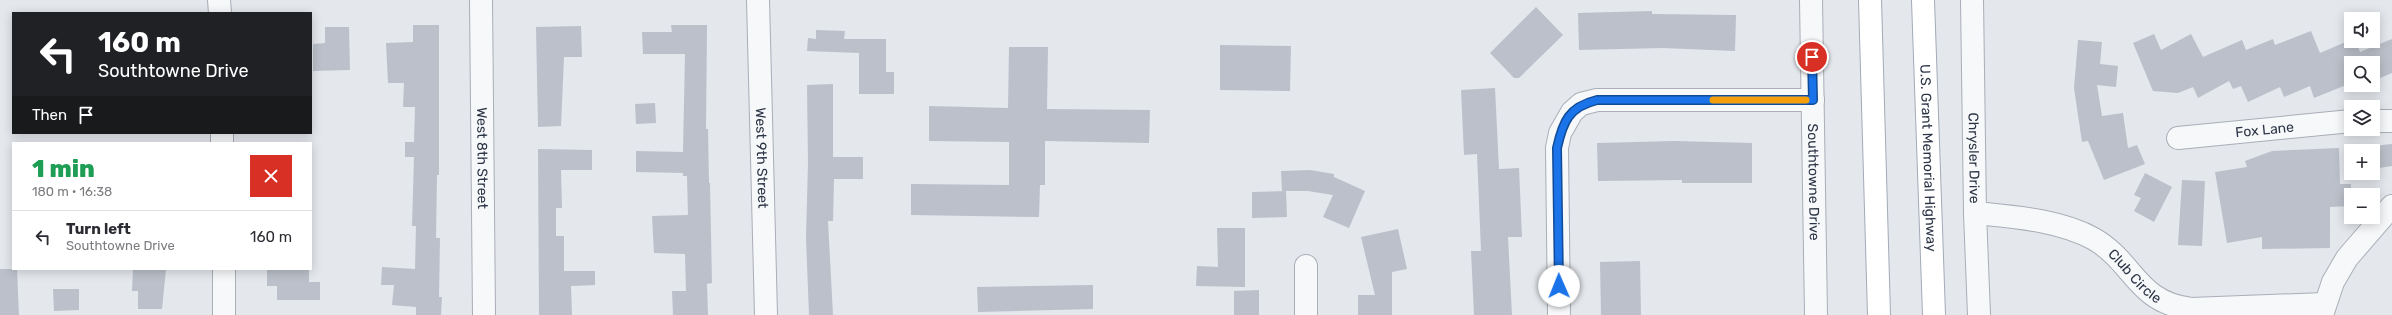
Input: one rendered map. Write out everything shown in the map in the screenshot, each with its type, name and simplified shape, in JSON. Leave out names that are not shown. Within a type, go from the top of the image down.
[{"type":"main road","points":[[1870,0],[1879,315]]},
{"type":"main road","name":"U.S. Grant Memorial Highway","points":[[1923,0],[1934,315]]},
{"type":"street","points":[[219,0],[220,12]]},
{"type":"street","name":"West 8th Street","points":[[481,0],[484,315]]},
{"type":"street","name":"West 9th Street","points":[[758,0],[766,315]]},
{"type":"street","name":"Southtowne Drive","points":[[1811,0],[1816,315]]},
{"type":"street","name":"Chrysler Drive","points":[[1972,0],[1975,213],[1979,315]]},
{"type":"street","points":[[1559,315],[1557,148],[1566,122],[1572,112],[1581,104],[1597,100],[1813,100]]},
{"type":"street","points":[[2380,121],[2392,121]]},
{"type":"street","name":"Fox Lane","points":[[2178,138],[2344,122]]},
{"type":"street","name":"Club Circle","points":[[1975,213],[2015,218],[2056,226],[2078,232],[2094,239],[2109,250],[2155,306],[2191,309],[2324,310],[2333,282],[2347,258],[2392,206]]},
{"type":"street","points":[[1306,266],[1306,315]]},
{"type":"street","points":[[224,270],[224,315]]},
{"type":"building","points":[[1536,7],[1563,35],[1519,78],[1514,78],[1490,53]]},
{"type":"building","points":[[1652,11],[1652,14],[1736,15],[1735,51],[1663,48],[1579,50],[1578,13]]},
{"type":"building","points":[[413,25],[439,25],[439,175],[437,175],[436,238],[440,238],[439,297],[442,297],[441,315],[416,315],[416,307],[392,305],[394,285],[381,285],[382,267],[415,269],[416,226],[412,226],[414,157],[405,157],[405,142],[414,142],[415,107],[403,107],[404,83],[388,83],[386,43],[413,42]]},
{"type":"building","points":[[671,25],[707,25],[706,129],[708,129],[712,283],[707,284],[708,315],[673,315],[672,291],[686,291],[685,254],[654,253],[652,216],[688,215],[687,176],[683,176],[683,173],[636,172],[636,151],[683,152],[685,54],[643,54],[642,32],[672,32]]},
{"type":"building","points":[[581,26],[582,57],[564,57],[561,126],[538,127],[536,27]]},
{"type":"building","points":[[325,27],[349,27],[350,70],[313,71],[313,44],[325,43]]},
{"type":"building","points":[[816,30],[845,31],[844,39],[886,39],[886,72],[894,72],[894,94],[859,94],[859,53],[807,51],[808,38],[816,39]]},
{"type":"building","points":[[2311,31],[2320,53],[2344,43],[2344,48],[2359,48],[2360,52],[2370,48],[2380,48],[2380,44],[2392,39],[2392,73],[2380,78],[2380,56],[2344,56],[2344,86],[2314,98],[2310,86],[2284,97],[2280,87],[2248,102],[2241,86],[2233,89],[2229,81],[2198,98],[2193,87],[2178,93],[2153,91],[2133,43],[2154,34],[2161,50],[2191,34],[2203,57],[2242,40],[2246,50],[2273,39],[2275,45]]},
{"type":"building","points":[[2078,40],[2102,42],[2100,64],[2118,66],[2116,87],[2097,85],[2102,116],[2123,113],[2128,148],[2137,145],[2145,164],[2104,180],[2088,141],[2082,142],[2074,88]]},
{"type":"building","points":[[1220,45],[1291,46],[1290,91],[1220,90]]},
{"type":"building","points":[[1009,47],[1048,47],[1047,109],[1150,110],[1149,143],[1045,141],[1045,185],[1040,185],[1039,217],[911,215],[911,184],[1009,185],[1009,142],[929,141],[929,106],[1008,108]]},
{"type":"building","points":[[833,84],[833,157],[863,157],[863,179],[834,179],[833,221],[828,221],[833,315],[809,315],[806,238],[808,163],[807,85]]},
{"type":"building","points":[[1495,88],[1499,169],[1519,168],[1522,237],[1508,237],[1512,315],[1474,315],[1471,251],[1481,251],[1477,154],[1464,155],[1461,90]]},
{"type":"building","points":[[655,103],[656,123],[636,124],[635,104]]},
{"type":"building","points":[[1673,141],[1752,143],[1752,183],[1682,183],[1682,180],[1598,181],[1597,143]]},
{"type":"building","points":[[2392,144],[2392,166],[2380,168],[2380,145]]},
{"type":"building","points":[[2339,148],[2340,184],[2351,184],[2351,188],[2344,188],[2344,206],[2330,207],[2330,248],[2262,249],[2262,237],[2227,243],[2215,172],[2247,167],[2245,161],[2272,151]]},
{"type":"building","points":[[538,149],[592,150],[592,170],[561,170],[562,208],[556,208],[556,236],[564,236],[564,271],[595,271],[595,285],[571,286],[572,315],[539,315]]},
{"type":"building","points":[[1310,170],[1334,174],[1334,177],[1365,191],[1349,228],[1323,217],[1333,195],[1308,191],[1282,191],[1281,171]]},
{"type":"building","points":[[2145,173],[2172,187],[2154,222],[2134,211],[2141,198],[2134,195]]},
{"type":"building","points":[[2182,180],[2205,181],[2202,246],[2178,245]]},
{"type":"building","points":[[1286,191],[1287,217],[1252,218],[1252,192]]},
{"type":"building","points":[[1217,228],[1245,228],[1245,287],[1196,286],[1197,266],[1218,267]]},
{"type":"building","points":[[1398,229],[1407,269],[1392,272],[1392,315],[1358,315],[1358,295],[1375,295],[1361,237]]},
{"type":"building","points":[[1640,261],[1641,315],[1601,315],[1600,262]]},
{"type":"building","points":[[0,269],[17,270],[19,315],[0,315]]},
{"type":"building","points":[[133,270],[166,270],[162,309],[138,309],[138,291],[132,291]]},
{"type":"building","points":[[267,270],[309,270],[309,282],[320,282],[320,300],[277,300],[277,286],[267,286]]},
{"type":"building","points":[[1093,285],[1093,309],[978,312],[977,287]]},
{"type":"building","points":[[53,289],[79,289],[79,310],[54,311]]},
{"type":"building","points":[[1259,290],[1259,315],[1234,315],[1234,291]]},
{"type":"slow traffic","points":[[1713,100],[1806,100]]},
{"type":"route","points":[[1559,286],[1557,148],[1560,134],[1572,112],[1581,104],[1597,100],[1813,100],[1812,57]]}]
